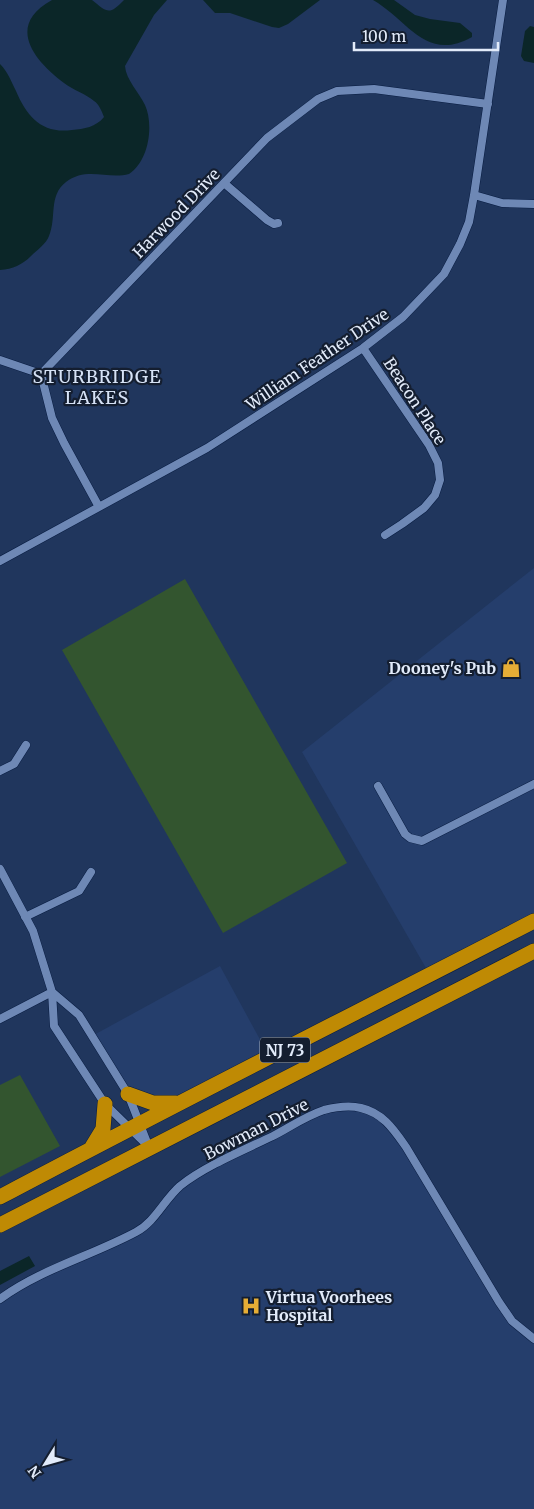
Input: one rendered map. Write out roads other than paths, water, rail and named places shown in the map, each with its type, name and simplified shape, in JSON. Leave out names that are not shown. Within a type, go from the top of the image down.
[{"type":"highway","name":"NJ 73","points":[[0,1196],[534,921]]},
{"type":"highway","name":"NJ 73","points":[[0,1225],[534,951]]},
{"type":"highway","points":[[128,1094],[153,1103],[167,1104],[180,1102]]},
{"type":"highway","points":[[90,1149],[103,1129],[105,1104]]},
{"type":"street","name":"William Feather Drive","points":[[0,561],[207,448],[363,348],[403,317],[444,274],[469,222],[503,0]]},
{"type":"street","name":"Harwood Drive","points":[[41,374],[267,138],[311,104],[337,91],[374,89],[488,104]]},
{"type":"street","points":[[224,183],[267,220],[274,224],[278,223]]},
{"type":"street","points":[[474,195],[502,203],[534,204]]},
{"type":"street","name":"Beacon Place","points":[[363,348],[429,445],[438,463],[440,480],[435,495],[424,508],[384,535]]},
{"type":"street","points":[[0,360],[41,374],[52,418],[99,507]]},
{"type":"street","points":[[0,771],[14,764],[26,745]]},
{"type":"street","points":[[378,786],[405,834],[422,841],[534,784]]},
{"type":"street","points":[[0,868],[33,931],[52,992],[54,1026],[105,1104],[135,1126],[150,1148]]},
{"type":"street","points":[[25,917],[79,891],[91,872]]},
{"type":"street","points":[[0,1019],[52,992]]},
{"type":"street","points":[[52,992],[79,1015],[128,1094],[135,1126]]},
{"type":"street","name":"Bowman Drive","points":[[0,1299],[29,1281],[137,1232],[153,1218],[172,1194],[192,1178],[303,1119],[324,1111],[344,1107],[362,1108],[379,1116],[392,1126],[406,1146],[499,1302],[512,1321],[534,1339]]},
{"type":"place","name":"Dooney's Pub","points":[[511,668]]},
{"type":"place","name":"Virtua Voorhees Hospital","points":[[251,1306]]},
{"type":"district","name":"STURBRIDGE LAKES","points":[[97,386]]}]
